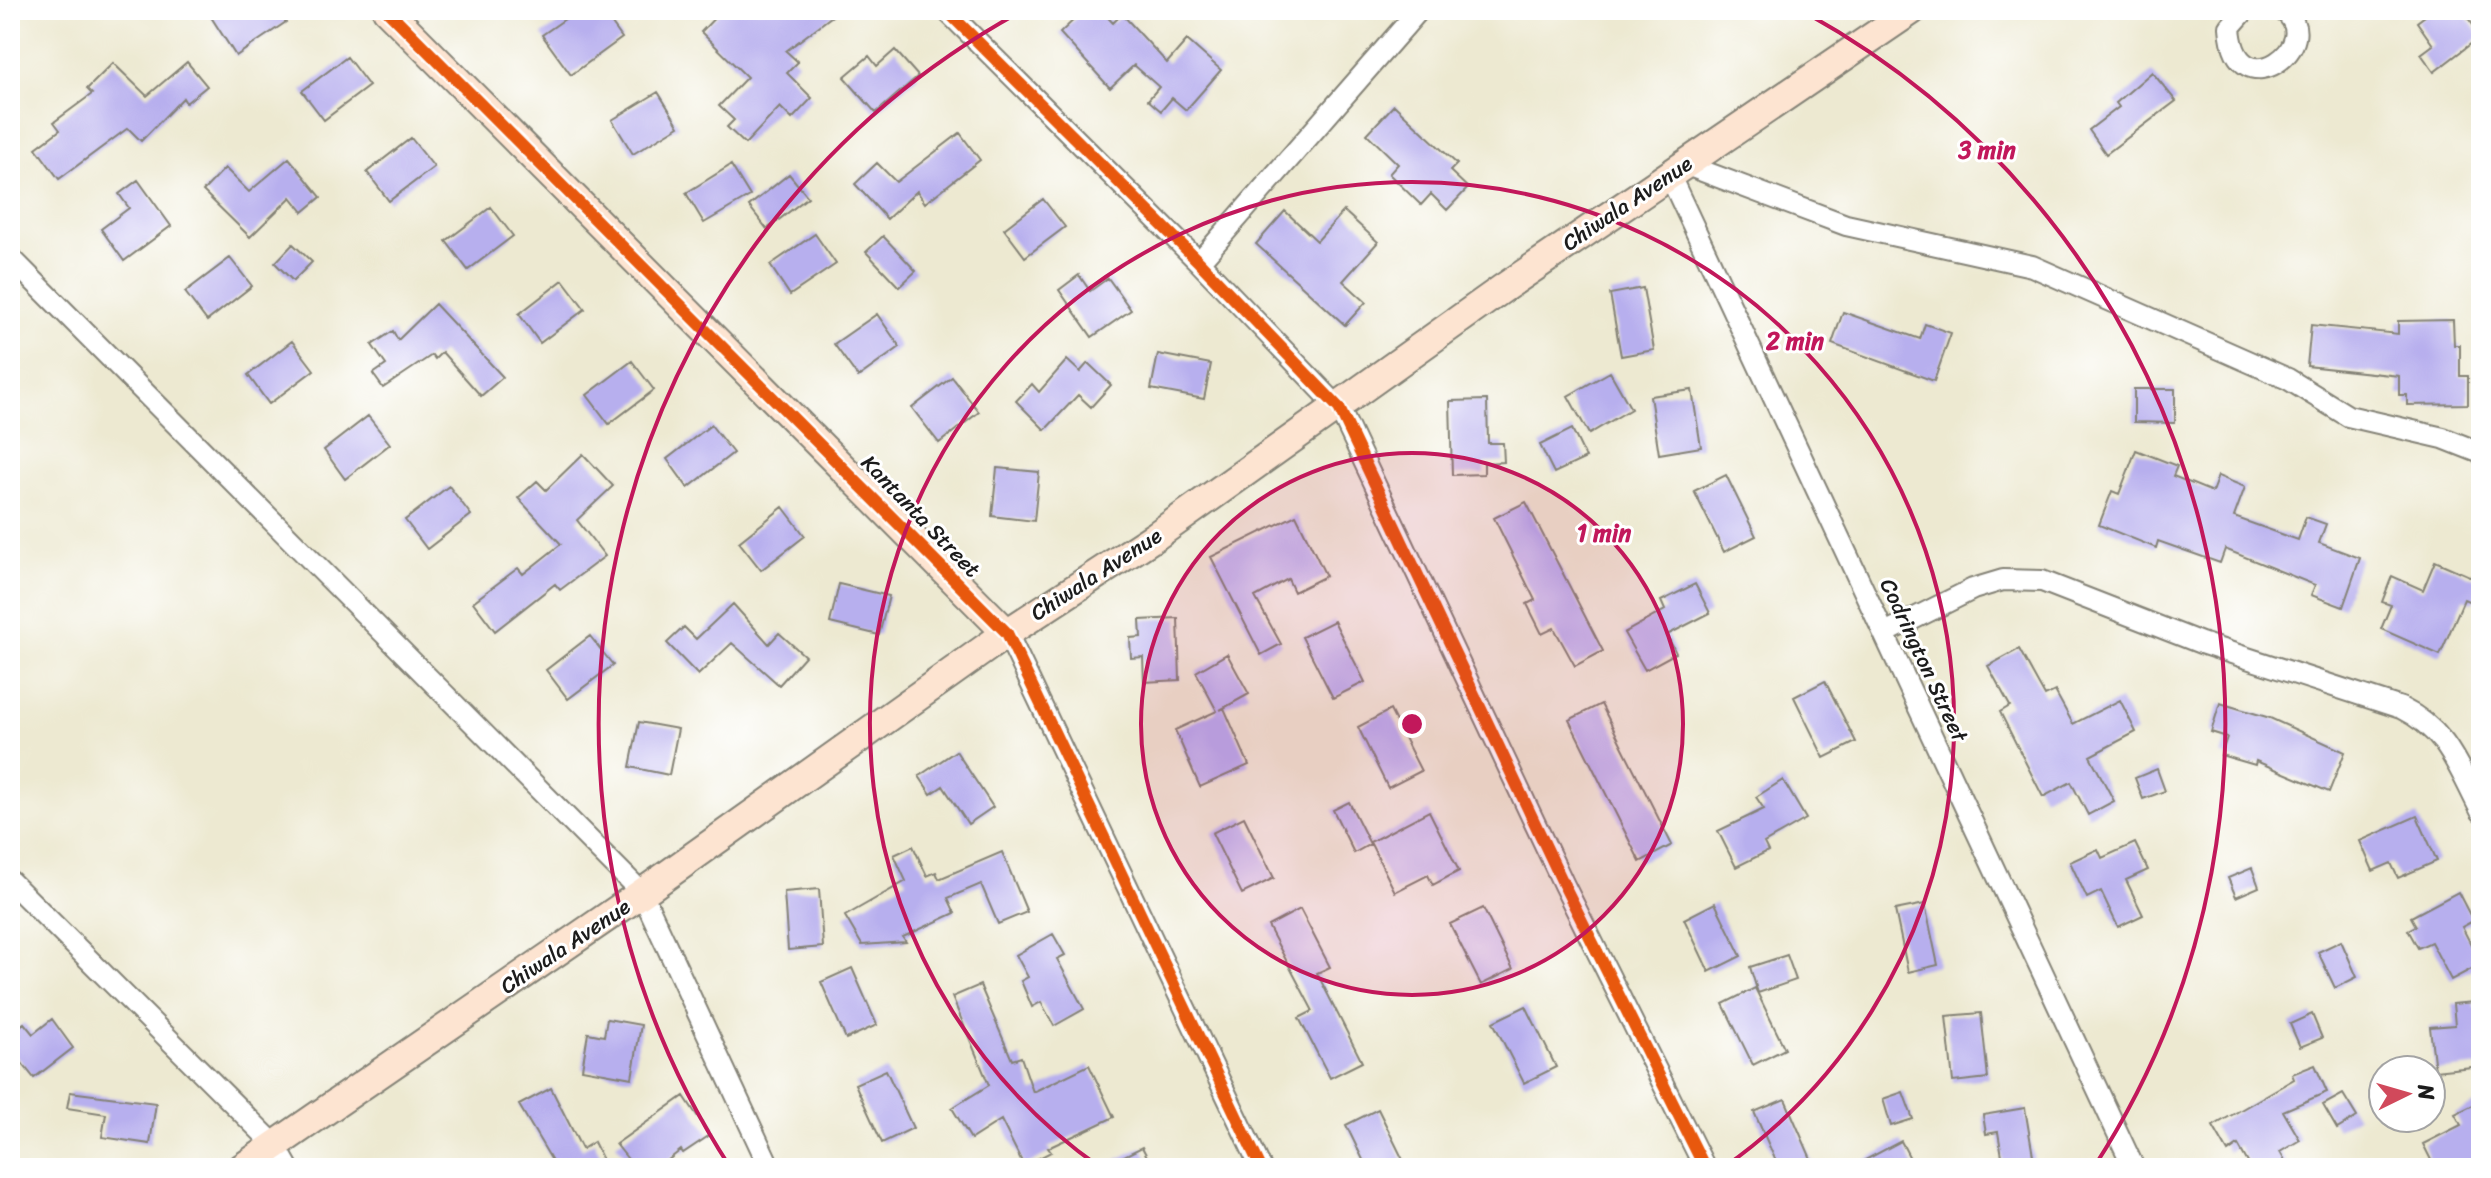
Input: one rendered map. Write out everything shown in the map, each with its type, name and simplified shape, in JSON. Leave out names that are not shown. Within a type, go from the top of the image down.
[{"type":"main road","name":"Kantanta Street","points":[[387,10],[1007,633]]},
{"type":"main road","name":"Chiwala Avenue","points":[[242,1168],[281,1157],[642,893],[1007,633],[1339,408],[1677,169],[1912,10]]},
{"type":"street","points":[[946,10],[1199,262],[1339,408],[1564,885],[1705,1168]]},
{"type":"street","points":[[1199,262],[1419,10]]},
{"type":"street","points":[[2245,10],[2230,27],[2231,46],[2237,58],[2249,66],[2268,67],[2283,61],[2292,48],[2296,31],[2290,12]]},
{"type":"street","points":[[1677,169],[1846,225],[2032,266],[2288,379],[2348,416],[2443,438],[2481,453]]},
{"type":"street","name":"Codrington Street","points":[[1677,169],[1885,633],[2134,1168]]},
{"type":"street","points":[[10,257],[642,893],[770,1168]]},
{"type":"street","points":[[1885,633],[1973,589],[2003,580],[2042,581],[2201,643],[2401,708],[2427,721],[2446,743],[2481,811]]},
{"type":"street","name":"Kantanta Street","points":[[1007,633],[1261,1168]]},
{"type":"street","points":[[10,881],[281,1157]]},
{"type":"building","points":[[221,10],[278,10],[286,22],[236,56],[211,17]]},
{"type":"building","points":[[578,10],[602,10],[622,38],[571,75],[542,35]]},
{"type":"building","points":[[722,10],[840,10],[786,51],[798,62],[787,73],[812,98],[792,119],[780,107],[745,144],[727,127],[734,120],[719,106],[747,77],[701,32]]},
{"type":"building","points":[[1084,10],[1101,10],[1113,23],[1122,14],[1167,63],[1187,40],[1221,70],[1186,110],[1172,98],[1161,111],[1148,100],[1159,87],[1134,65],[1110,88],[1060,33]]},
{"type":"building","points":[[2433,10],[2462,10],[2481,36],[2434,72],[2421,54],[2433,45],[2417,22]]},
{"type":"building","points":[[895,50],[918,76],[876,113],[844,77],[869,56],[877,66]]},
{"type":"building","points":[[347,57],[369,86],[324,120],[302,91]]},
{"type":"building","points":[[187,62],[207,86],[186,103],[183,98],[141,141],[128,128],[59,179],[36,148],[60,130],[54,122],[92,94],[87,89],[113,63],[147,96]]},
{"type":"building","points":[[2152,72],[2176,101],[2106,154],[2089,130],[2119,107],[2116,103]]},
{"type":"building","points":[[658,92],[679,126],[633,154],[612,120]]},
{"type":"building","points":[[1394,105],[1457,164],[1450,171],[1468,188],[1447,210],[1431,194],[1421,205],[1389,174],[1398,164],[1367,134]]},
{"type":"building","points":[[960,133],[980,160],[925,203],[917,191],[887,219],[855,184],[877,163],[896,182]]},
{"type":"building","points":[[411,138],[434,167],[389,201],[367,172]]},
{"type":"building","points":[[289,158],[321,197],[303,212],[291,197],[250,237],[203,191],[225,168],[249,192]]},
{"type":"building","points":[[731,165],[750,196],[704,223],[686,193]]},
{"type":"building","points":[[789,174],[808,197],[767,229],[749,206]]},
{"type":"building","points":[[138,180],[171,226],[124,261],[101,229],[129,208],[119,194]]},
{"type":"building","points":[[1043,199],[1065,227],[1025,257],[1004,229]]},
{"type":"building","points":[[491,207],[513,236],[468,270],[446,241]]},
{"type":"building","points":[[1285,211],[1317,241],[1344,211],[1378,242],[1343,281],[1366,302],[1345,325],[1256,244]]},
{"type":"building","points":[[815,234],[836,264],[790,295],[770,265]]},
{"type":"building","points":[[883,236],[916,271],[899,287],[866,252]]},
{"type":"building","points":[[293,244],[312,262],[293,281],[275,263]]},
{"type":"building","points":[[230,258],[252,286],[207,321],[185,292]]},
{"type":"building","points":[[1079,275],[1090,291],[1108,278],[1131,310],[1092,337],[1059,290]]},
{"type":"building","points":[[563,280],[585,309],[540,343],[519,314]]},
{"type":"building","points":[[1643,288],[1654,350],[1621,356],[1610,294]]},
{"type":"building","points":[[435,304],[503,377],[481,396],[442,352],[435,359],[432,355],[383,388],[373,374],[386,365],[372,345],[393,331],[398,340]]},
{"type":"building","points":[[1843,312],[1920,339],[1925,324],[1951,333],[1934,381],[1832,344]]},
{"type":"building","points":[[877,314],[900,347],[858,377],[834,344]]},
{"type":"building","points":[[2453,320],[2454,345],[2460,345],[2460,376],[2468,376],[2468,404],[2407,405],[2407,395],[2399,395],[2399,376],[2307,366],[2311,325],[2398,334],[2398,321]]},
{"type":"building","points":[[292,341],[314,370],[269,404],[248,375]]},
{"type":"building","points":[[1158,354],[1211,364],[1204,399],[1151,389]]},
{"type":"building","points":[[1067,360],[1080,372],[1088,363],[1111,385],[1091,407],[1078,395],[1045,430],[1016,401],[1032,384],[1039,392]]},
{"type":"building","points":[[632,361],[654,390],[609,424],[587,395]]},
{"type":"building","points":[[1610,372],[1631,409],[1589,434],[1568,396]]},
{"type":"building","points":[[952,377],[979,412],[939,443],[912,408]]},
{"type":"building","points":[[2134,389],[2175,389],[2175,423],[2134,422]]},
{"type":"building","points":[[1692,390],[1701,447],[1659,454],[1650,396]]},
{"type":"building","points":[[1487,400],[1488,443],[1503,443],[1504,462],[1484,463],[1484,474],[1452,475],[1450,401]]},
{"type":"building","points":[[368,416],[390,444],[345,479],[324,450]]},
{"type":"building","points":[[711,425],[733,453],[688,488],[667,459]]},
{"type":"building","points":[[1572,429],[1586,458],[1554,473],[1540,445]]},
{"type":"building","points":[[2136,450],[2177,466],[2173,476],[2212,492],[2218,476],[2245,487],[2234,517],[2298,540],[2306,517],[2326,524],[2319,543],[2360,558],[2343,607],[2311,595],[2315,585],[2225,549],[2220,563],[2158,541],[2156,548],[2099,525],[2112,491],[2119,494]]},
{"type":"building","points":[[583,454],[613,486],[577,520],[605,556],[560,590],[555,584],[495,631],[473,602],[518,568],[523,574],[561,544],[518,498],[537,481],[546,490]]},
{"type":"building","points":[[997,468],[1039,472],[1034,521],[992,516]]},
{"type":"building","points":[[1726,475],[1756,536],[1724,552],[1694,491]]},
{"type":"building","points":[[449,486],[471,515],[427,549],[405,520]]},
{"type":"building","points":[[1526,502],[1603,651],[1575,666],[1554,628],[1542,634],[1527,604],[1535,600],[1494,518]]},
{"type":"building","points":[[783,507],[805,536],[761,570],[739,542]]},
{"type":"building","points":[[1296,515],[1326,576],[1294,592],[1288,579],[1255,597],[1281,644],[1261,655],[1211,557]]},
{"type":"building","points":[[2435,561],[2481,581],[2473,603],[2464,599],[2440,655],[2381,629],[2391,605],[2382,602],[2392,576],[2423,590]]},
{"type":"building","points":[[839,584],[889,596],[879,635],[830,623]]},
{"type":"building","points":[[1695,584],[1710,613],[1667,635],[1676,653],[1645,670],[1624,633],[1665,610],[1661,601]]},
{"type":"building","points":[[733,604],[769,644],[779,633],[805,656],[779,685],[732,643],[698,675],[667,643],[684,627],[696,639]]},
{"type":"building","points":[[1178,618],[1180,680],[1144,682],[1143,657],[1131,658],[1130,638],[1141,637],[1140,620]]},
{"type":"building","points":[[1334,621],[1365,682],[1333,698],[1302,637]]},
{"type":"building","points":[[590,636],[613,665],[568,699],[546,670]]},
{"type":"building","points":[[2019,649],[2045,696],[2055,691],[2073,724],[2120,700],[2136,732],[2090,756],[2114,801],[2088,815],[2071,782],[2043,797],[2000,712],[2010,706],[1988,666]]},
{"type":"building","points":[[1227,654],[1249,694],[1220,710],[1224,708],[1249,765],[1200,787],[1175,730],[1217,711],[1196,672]]},
{"type":"building","points":[[1825,681],[1856,742],[1824,758],[1794,697]]},
{"type":"building","points":[[2220,703],[2270,718],[2345,752],[2329,792],[2256,761],[2255,765],[2221,755],[2227,737],[2211,732]]},
{"type":"building","points":[[1601,704],[1672,845],[1640,862],[1569,720]]},
{"type":"building","points":[[1390,710],[1421,771],[1388,788],[1358,727]]},
{"type":"building","points":[[639,722],[678,729],[669,775],[630,767]]},
{"type":"building","points":[[956,751],[993,807],[968,824],[943,786],[931,794],[919,776]]},
{"type":"building","points":[[2157,769],[2165,791],[2143,799],[2135,778]]},
{"type":"building","points":[[1783,780],[1806,819],[1764,843],[1768,851],[1736,867],[1718,831],[1764,809],[1756,797]]},
{"type":"building","points":[[1349,802],[1370,844],[1354,853],[1333,810]]},
{"type":"building","points":[[1429,811],[1459,871],[1433,885],[1428,875],[1395,892],[1370,842]]},
{"type":"building","points":[[2417,816],[2437,861],[2398,878],[2391,863],[2373,871],[2360,841]]},
{"type":"building","points":[[1244,817],[1274,878],[1242,894],[1212,833]]},
{"type":"building","points":[[2135,843],[2148,870],[2126,880],[2143,915],[2118,927],[2101,891],[2087,898],[2070,862],[2098,849],[2102,858]]},
{"type":"building","points":[[913,846],[927,876],[936,872],[939,879],[1002,852],[1027,912],[998,924],[981,884],[948,898],[955,913],[903,937],[906,942],[862,945],[845,916],[906,881],[894,855]]},
{"type":"building","points":[[2252,868],[2259,887],[2236,897],[2228,878]]},
{"type":"building","points":[[819,889],[823,947],[788,950],[784,892]]},
{"type":"building","points":[[2458,892],[2473,921],[2462,927],[2481,964],[2451,980],[2431,942],[2418,948],[2408,930],[2416,926],[2411,917]]},
{"type":"building","points":[[1715,903],[1741,956],[1709,972],[1684,919]]},
{"type":"building","points":[[1925,904],[1938,965],[1908,972],[1895,910]]},
{"type":"building","points":[[1483,908],[1513,969],[1481,985],[1450,924]]},
{"type":"building","points":[[1300,909],[1330,967],[1317,973],[1362,1062],[1330,1078],[1299,1018],[1313,1011],[1268,926]]},
{"type":"building","points":[[1053,934],[1065,955],[1057,959],[1084,1009],[1054,1026],[1041,1002],[1032,1007],[1021,981],[1028,977],[1016,955]]},
{"type":"building","points":[[2341,941],[2357,977],[2335,988],[2318,952]]},
{"type":"building","points":[[1787,955],[1796,980],[1758,993],[1750,967]]},
{"type":"building","points":[[852,968],[877,1025],[846,1039],[821,982]]},
{"type":"building","points":[[980,985],[1012,1060],[1021,1057],[1033,1092],[1089,1065],[1114,1117],[1048,1148],[1051,1152],[1024,1166],[1001,1120],[971,1139],[952,1108],[989,1085],[952,997]]},
{"type":"building","points":[[1755,988],[1785,1049],[1753,1065],[1723,1004]]},
{"type":"building","points":[[2474,1002],[2474,1008],[2481,1008],[2481,1066],[2447,1070],[2447,1054],[2433,1054],[2430,1027],[2455,1025],[2453,1004]]},
{"type":"building","points":[[1526,1006],[1556,1067],[1524,1083],[1493,1022]]},
{"type":"building","points":[[1981,1013],[1988,1078],[1953,1082],[1946,1016]]},
{"type":"building","points":[[2312,1014],[2322,1038],[2300,1047],[2290,1024]]},
{"type":"building","points":[[52,1019],[73,1048],[34,1078],[10,1048],[10,1034],[24,1023],[33,1034]]},
{"type":"building","points":[[607,1019],[641,1025],[632,1078],[582,1069],[588,1033],[604,1036]]},
{"type":"building","points":[[2315,1065],[2327,1092],[2283,1111],[2300,1140],[2280,1152],[2289,1168],[2251,1168],[2238,1145],[2228,1152],[2213,1126],[2294,1079],[2292,1074]]},
{"type":"building","points":[[886,1070],[913,1128],[882,1143],[855,1084]]},
{"type":"building","points":[[551,1088],[582,1149],[594,1142],[602,1158],[590,1164],[592,1168],[545,1168],[554,1164],[519,1105]]},
{"type":"building","points":[[70,1092],[156,1103],[150,1144],[102,1137],[106,1114],[67,1108]]},
{"type":"building","points":[[1903,1092],[1913,1119],[1891,1126],[1883,1099]]},
{"type":"building","points":[[2343,1094],[2357,1117],[2337,1129],[2323,1105]]},
{"type":"building","points":[[684,1096],[710,1135],[683,1153],[681,1150],[658,1168],[635,1168],[616,1144]]},
{"type":"building","points":[[1785,1099],[1815,1168],[1779,1168],[1754,1112]]},
{"type":"building","points":[[2481,1101],[2481,1168],[2435,1168],[2423,1144],[2461,1125],[2455,1114]]},
{"type":"building","points":[[2025,1108],[2035,1168],[2004,1168],[1998,1132],[1986,1134],[1983,1115]]},
{"type":"building","points":[[1378,1109],[1407,1168],[1367,1168],[1346,1125]]},
{"type":"building","points":[[1901,1141],[1915,1168],[1850,1168]]},
{"type":"building","points":[[1142,1147],[1153,1168],[1100,1168]]},
{"type":"cycle path","points":[[387,10],[1007,633],[1261,1168]]},
{"type":"cycle path","points":[[946,10],[1199,262],[1339,408],[1564,885],[1705,1168]]}]
